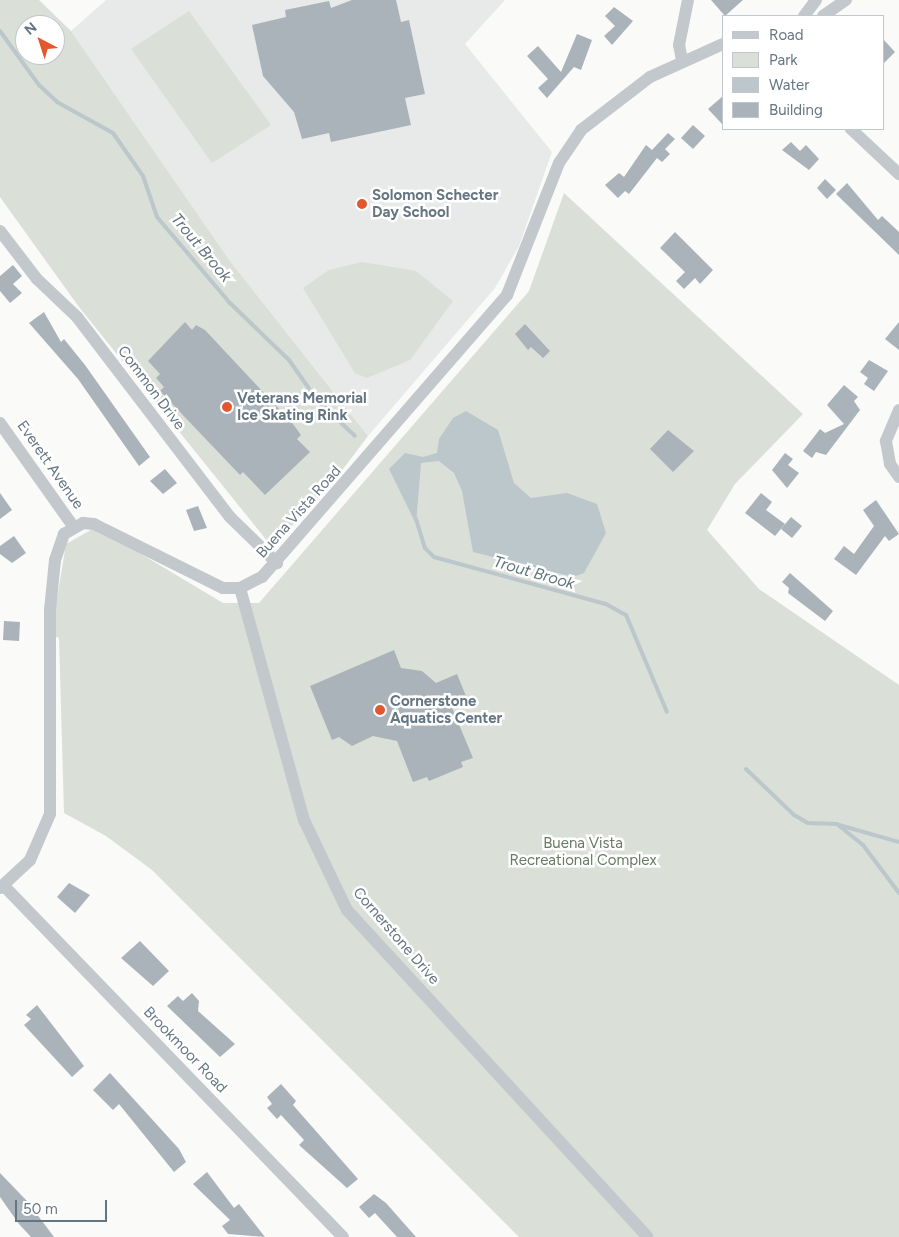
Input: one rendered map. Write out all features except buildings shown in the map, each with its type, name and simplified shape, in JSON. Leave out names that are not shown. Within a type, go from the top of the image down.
[{"type":"street","points":[[682,60],[679,45],[688,0]]},
{"type":"street","points":[[805,15],[816,0]]},
{"type":"street","points":[[824,15],[846,0]]},
{"type":"street","name":"Buena Vista Road","points":[[240,588],[277,563],[507,295],[559,163],[581,130],[623,94],[682,60],[722,44]]},
{"type":"street","points":[[852,130],[899,174]]},
{"type":"street","name":"Common Drive","points":[[0,231],[37,279],[77,318],[230,517],[277,563]]},
{"type":"street","points":[[899,410],[886,442],[890,464],[899,477]]},
{"type":"street","name":"Everett Avenue","points":[[0,423],[72,526]]},
{"type":"street","points":[[2,887],[40,844],[50,814],[50,610],[59,544],[72,526],[94,524],[113,531],[207,582],[240,588]]},
{"type":"street","name":"Cornerstone Drive","points":[[240,588],[304,820],[347,910],[648,1237]]},
{"type":"street","name":"Brookmoor Road","points":[[2,887],[343,1237]]},
{"type":"shaded area","name":"Solomon Schecter Day School","points":[[106,0],[505,0],[465,44],[552,152],[519,246],[495,288],[368,436],[230,261],[71,31]]},
{"type":"green space","points":[[0,0],[39,0],[54,15],[15,15],[15,65],[65,65],[65,25],[71,31],[230,261],[368,436],[334,481],[272,547],[79,307],[0,197]]},
{"type":"green space","points":[[189,11],[271,125],[212,163],[131,49]]},
{"type":"green space","name":"Buena Vista Recreational Complex","points":[[564,193],[803,414],[735,484],[707,530],[759,589],[899,685],[899,1237],[519,1237],[152,870],[106,836],[64,813],[59,638],[51,635],[66,544],[96,527],[223,603],[259,603],[529,291]]},
{"type":"green space","points":[[362,262],[416,271],[453,301],[410,360],[367,378],[355,373],[303,288],[329,270]]},
{"type":"water","points":[[466,411],[498,430],[514,483],[531,498],[567,493],[597,504],[606,533],[584,573],[573,577],[473,552],[462,491],[454,473],[439,461],[421,463],[416,524],[389,469],[405,453],[423,457],[437,453],[439,439],[453,418]]},
{"type":"waterway","name":"Trout Brook","points":[[0,31],[39,85],[57,102],[113,133],[143,176],[157,217],[230,303],[289,360],[317,400],[355,436]]},
{"type":"waterway","name":"Trout Brook","points":[[416,519],[425,548],[434,557],[606,604],[626,615],[667,712]]},
{"type":"waterway","name":"Trout Brook","points":[[746,769],[794,815],[808,823],[837,824],[863,845],[899,893]]},
{"type":"waterway","points":[[839,825],[899,842]]},
{"type":"place","name":"Solomon Schecter Day School","points":[[362,204]]},
{"type":"place","name":"Veterans Memorial Ice Skating Rink","points":[[227,407]]},
{"type":"place","name":"Cornerstone Aquatics Center","points":[[380,710]]}]
